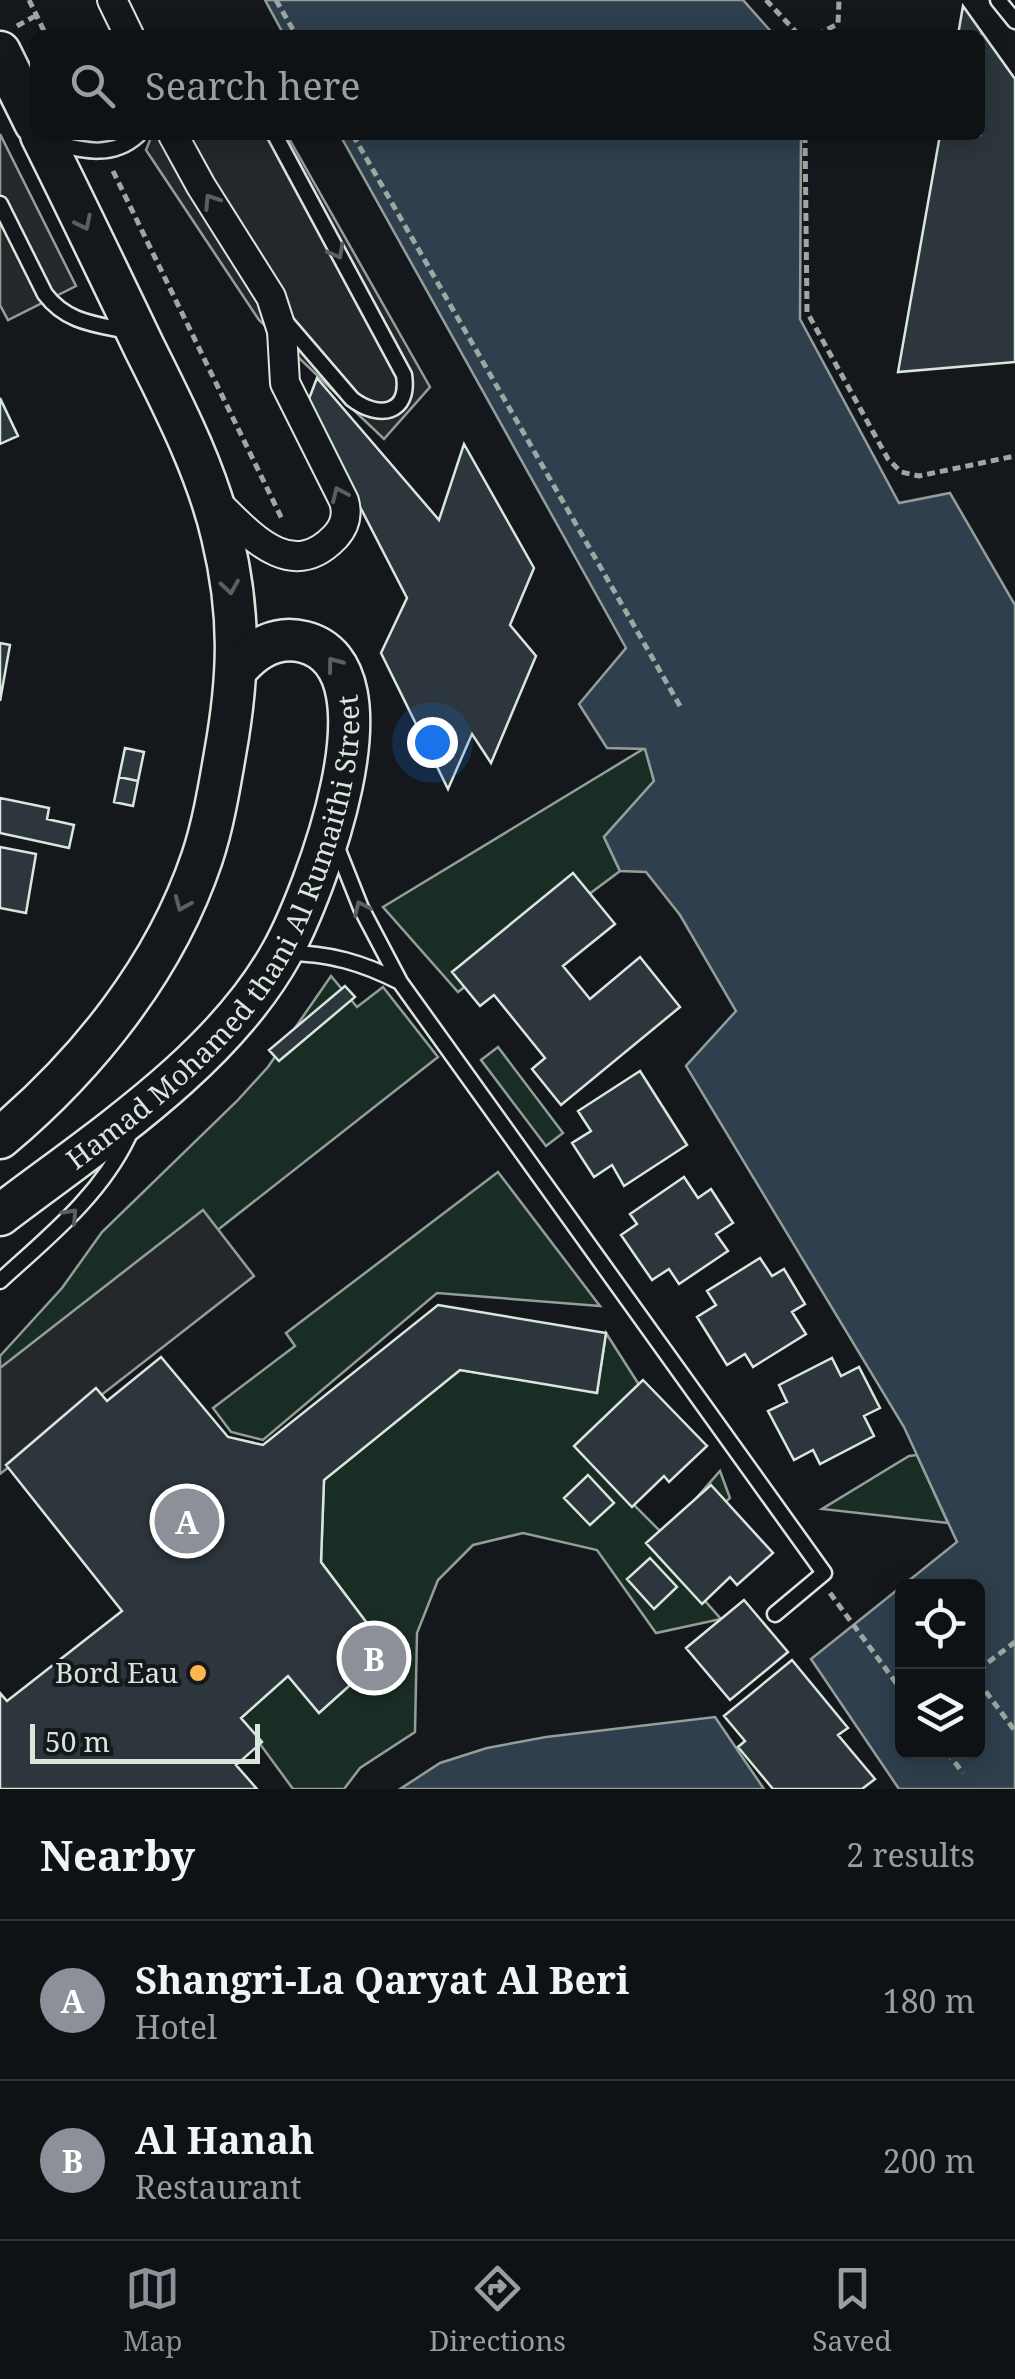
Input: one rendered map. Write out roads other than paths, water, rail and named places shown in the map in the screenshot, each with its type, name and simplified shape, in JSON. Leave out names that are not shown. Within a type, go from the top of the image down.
[{"type":"main road","name":"Hamad Mohamed thani Al Rumaithi Street","points":[[0,52],[30,112]]},
{"type":"main road","name":"Hamad Mohamed thani Al Rumaithi Street","points":[[0,1138],[87,1054],[144,979],[175,921],[206,841],[219,792],[238,668],[237,630],[222,535],[208,494],[186,436],[44,140]]},
{"type":"main road","name":"Hamad Mohamed thani Al Rumaithi Street","points":[[0,1215],[143,1105],[198,1056],[247,1004],[282,953],[307,900],[342,786],[349,730],[348,685],[337,663],[323,650],[305,642],[267,644],[251,653],[238,668]]},
{"type":"street","points":[[112,0],[127,30]]},
{"type":"street","points":[[176,140],[279,314],[286,383],[346,509],[344,524],[331,541],[299,555],[274,552],[208,494]]},
{"type":"lane","points":[[998,0],[1015,21]]},
{"type":"lane","points":[[57,140],[76,149],[103,151],[117,149],[130,140]]},
{"type":"lane","points":[[278,140],[404,375],[406,389],[401,402],[390,410],[364,408],[279,314]]},
{"type":"lane","points":[[0,204],[54,307],[83,322],[138,333]]},
{"type":"lane","points":[[331,830],[361,908],[400,982],[824,1572],[774,1614]]},
{"type":"lane","points":[[282,953],[331,956],[400,982]]},
{"type":"lane","points":[[0,1282],[72,1216],[100,1182],[143,1105]]},
{"type":"water","points":[[265,0],[743,0],[770,30],[281,30]]},
{"type":"water","points":[[343,140],[801,140],[800,319],[899,503],[950,493],[1015,605],[1015,1789],[899,1789],[811,1659],[895,1592],[895,1759],[985,1759],[985,1579],[911,1579],[957,1542],[904,1427],[686,1066],[736,1011],[680,915],[646,872],[620,871],[604,837],[654,781],[645,749],[607,748],[579,704],[626,648]]},
{"type":"water","points":[[715,1717],[764,1789],[400,1789],[440,1763],[487,1748]]},
{"type":"place","name":"Shangri-La Qaryat Al Beri","points":[[187,1521]]},
{"type":"place","name":"Al Hanah","points":[[374,1658]]},
{"type":"place","name":"Bord Eau","points":[[198,1673]]}]
